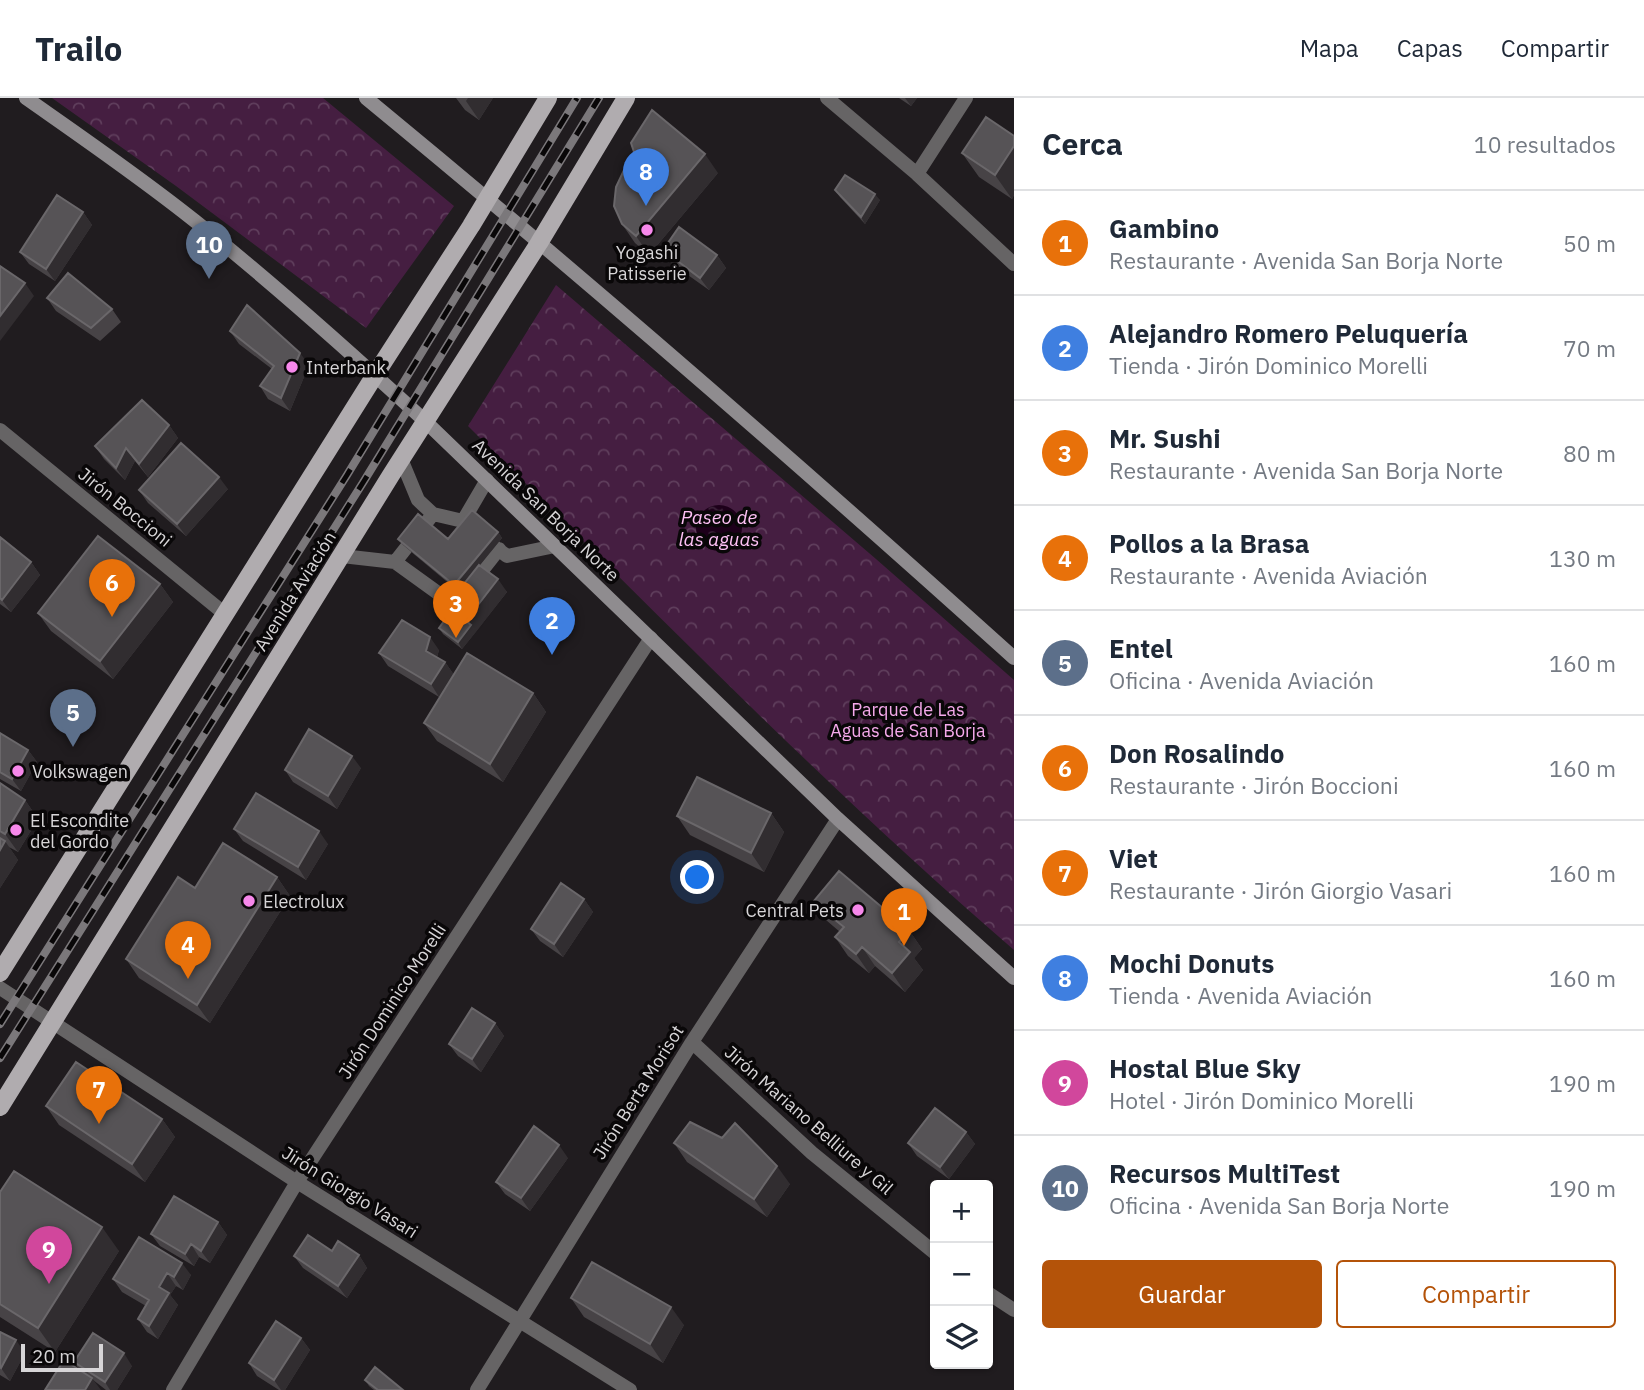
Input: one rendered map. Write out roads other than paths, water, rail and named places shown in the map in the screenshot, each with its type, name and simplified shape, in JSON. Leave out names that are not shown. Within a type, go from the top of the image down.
[{"type":"main road","name":"Avenida San Borja Norte","points":[[26,98],[195,221],[375,375],[838,819],[1014,978]]},
{"type":"main road","points":[[366,98],[539,243],[868,527],[1014,658]]},
{"type":"main road","points":[[0,973],[548,98]]},
{"type":"main road","name":"Avenida Aviación","points":[[0,1107],[401,459],[539,243],[626,98]]},
{"type":"street","points":[[827,98],[917,174],[1014,264]]},
{"type":"street","points":[[917,174],[967,98]]},
{"type":"street","name":"Jirón Boccioni","points":[[0,430],[225,614]]},
{"type":"street","points":[[401,459],[429,519],[466,523],[487,480]]},
{"type":"street","points":[[342,556],[395,562],[449,601],[458,601],[497,548],[508,556],[555,546]]},
{"type":"street","points":[[395,562],[406,548]]},
{"type":"street","name":"Jirón Dominico Morelli","points":[[173,1390],[297,1182],[650,638]]},
{"type":"street","name":"Jirón Berta Morisot","points":[[477,1390],[692,1042],[838,819]]},
{"type":"street","name":"Jirón Giorgio Vasari","points":[[0,988],[297,1182],[630,1390]]},
{"type":"street","name":"Jirón Mariano Belliure y Gil","points":[[692,1042],[812,1153],[930,1249]]},
{"type":"street","points":[[993,1296],[1014,1310]]},
{"type":"water","name":"Paseo de las aguas","points":[[719,505],[728,506],[735,512],[741,519],[741,537],[735,544],[728,550],[719,551],[710,550],[703,544],[697,537],[696,528],[697,519],[703,512],[710,506]]},
{"type":"railway","points":[[0,1024],[347,475],[577,98]]},
{"type":"railway","points":[[0,1058],[364,481],[599,98]]},
{"type":"place","name":"Mochi Donuts","points":[[646,206]]},
{"type":"place","name":"Yogashi Patisserie","points":[[647,230]]},
{"type":"place","name":"Recursos MultiTest","points":[[209,279]]},
{"type":"place","name":"Interbank","points":[[292,367]]},
{"type":"place","name":"Don Rosalindo","points":[[112,617]]},
{"type":"place","name":"Mr. Sushi","points":[[456,638]]},
{"type":"place","name":"Alejandro Romero Peluquería","points":[[552,655]]},
{"type":"place","name":"Entel","points":[[73,747]]},
{"type":"place","name":"Volkswagen","points":[[18,771]]},
{"type":"place","name":"El Escondite del Gordo","points":[[16,830]]},
{"type":"place","name":"Electrolux","points":[[249,901]]},
{"type":"place","name":"Central Pets","points":[[858,910]]},
{"type":"place","name":"Gambino","points":[[904,946]]},
{"type":"place","name":"Pollos a la Brasa","points":[[188,979]]},
{"type":"place","name":"Viet","points":[[99,1124]]},
{"type":"place","name":"Hostal Blue Sky","points":[[49,1284]]},
{"type":"park label","name":"Parque de Las Aguas de San Borja","points":[[908,719]]}]
